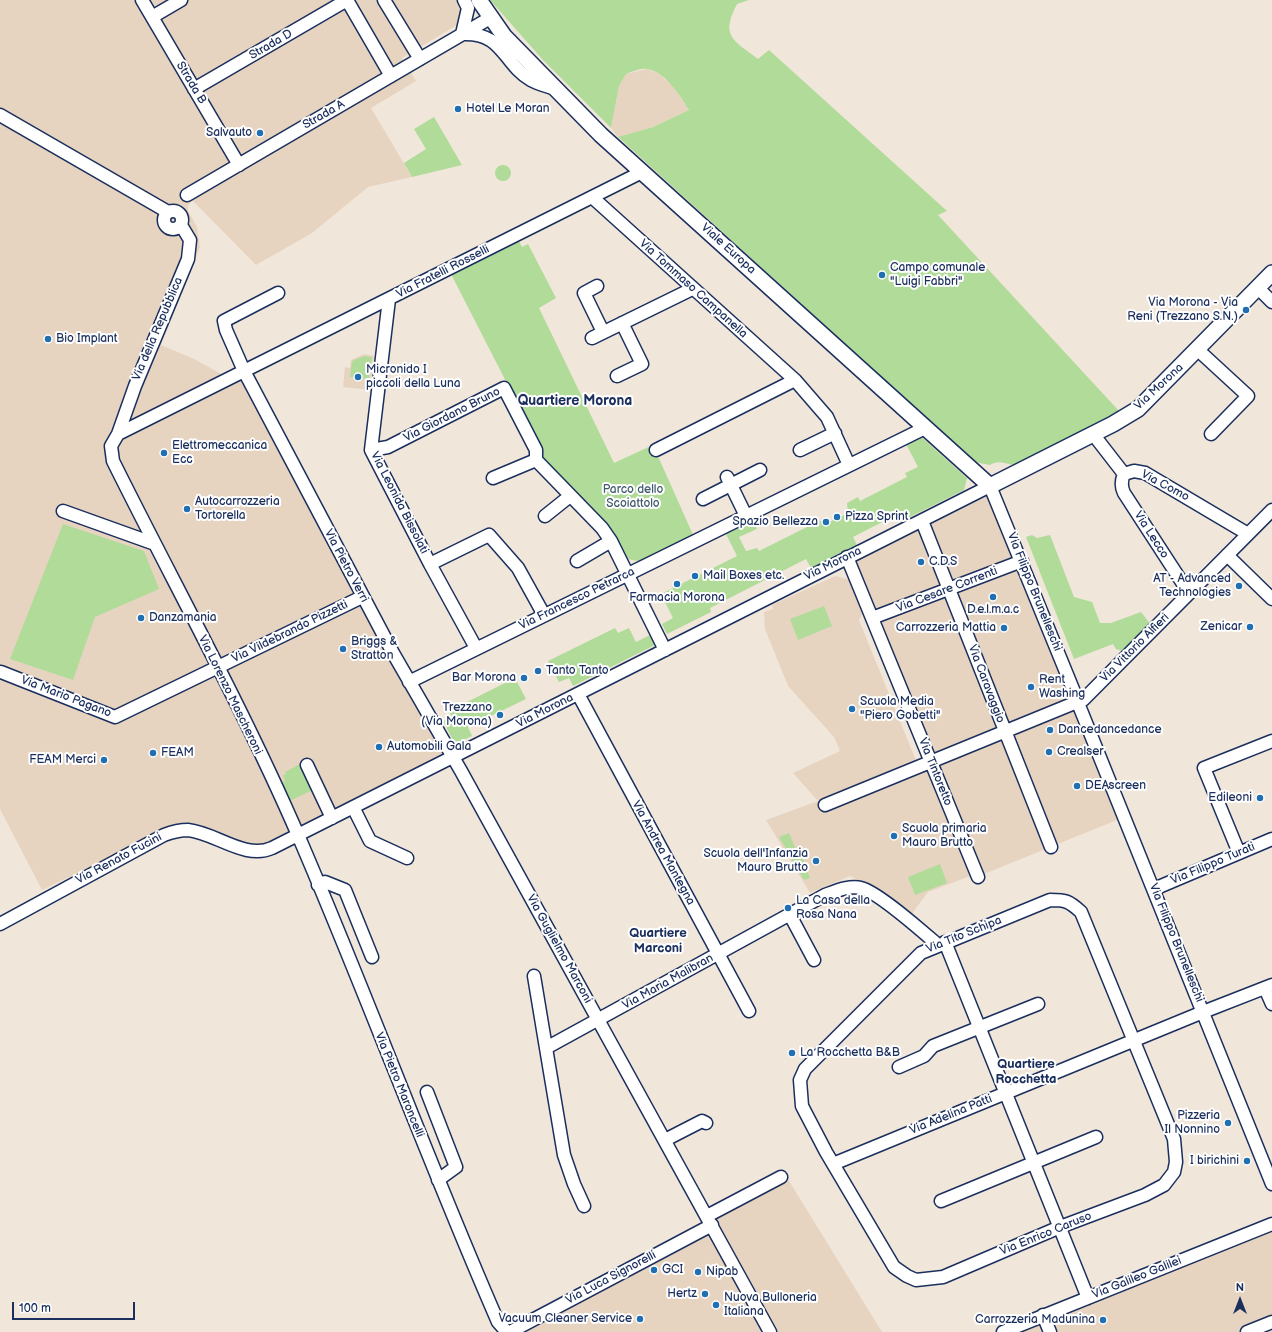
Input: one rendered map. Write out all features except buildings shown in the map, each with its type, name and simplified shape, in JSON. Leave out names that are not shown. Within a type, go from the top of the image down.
[{"type":"main road","name":"Viale Europa","points":[[485,10],[504,36],[555,89],[642,172],[990,486]]},
{"type":"main road","name":"Via Morona","points":[[990,486],[1093,434],[1138,409],[1198,350],[1272,273]]},
{"type":"street","name":"Strada B","points":[[142,0],[239,165]]},
{"type":"street","points":[[152,17],[181,0]]},
{"type":"street","points":[[347,0],[391,76]]},
{"type":"street","name":"Strada D","points":[[194,89],[347,0]]},
{"type":"street","points":[[384,0],[420,59]]},
{"type":"street","points":[[464,0],[468,8],[462,34],[475,34],[492,40],[532,81],[555,89]]},
{"type":"street","name":"Strada A","points":[[187,195],[462,34],[485,10]]},
{"type":"street","name":"Via della Repubblica","points":[[0,115],[168,212],[174,211],[179,213],[182,219],[181,225],[190,240],[188,259],[135,386],[122,432]]},
{"type":"street","name":"Via Fratelli Rosselli","points":[[122,432],[642,172]]},
{"type":"street","name":"Via Tommaso Campanella","points":[[592,197],[692,289],[796,380],[827,417],[849,465]]},
{"type":"street","points":[[597,286],[584,293],[603,332]]},
{"type":"street","points":[[1258,288],[1272,302]]},
{"type":"street","points":[[592,338],[692,289]]},
{"type":"street","points":[[244,371],[226,330],[224,321],[278,293]]},
{"type":"street","name":"Via Leonida Bissolati","points":[[389,299],[371,450],[430,564],[476,648]]},
{"type":"street","points":[[617,376],[642,364],[622,323]]},
{"type":"street","points":[[1198,350],[1248,396],[1211,434]]},
{"type":"street","name":"Via Pietro Verri","points":[[244,371],[362,597],[453,757]]},
{"type":"street","points":[[656,450],[796,380]]},
{"type":"street","name":"Via Giordano Bruno","points":[[371,450],[388,447],[504,388],[536,450],[536,460],[602,528],[611,541],[665,650]]},
{"type":"street","name":"Via Francesco Petrarca","points":[[409,682],[925,428]]},
{"type":"street","name":"Via Lorenzo Mascheroni","points":[[122,432],[111,446],[113,461],[218,668],[298,836]]},
{"type":"street","points":[[800,450],[834,434]]},
{"type":"street","name":"Via Como","points":[[1093,434],[1124,474],[1134,471],[1145,473],[1248,534]]},
{"type":"street","points":[[493,478],[536,460]]},
{"type":"street","points":[[703,498],[729,481],[760,470]]},
{"type":"street","name":"Via Lecco","points":[[1124,474],[1122,479],[1122,488],[1124,493],[1190,593]]},
{"type":"street","points":[[729,481],[746,516]]},
{"type":"street","name":"Via Morona","points":[[453,757],[990,486]]},
{"type":"street","name":"Via Filippo Brunelleschi","points":[[990,486],[1158,887],[1203,1012],[1272,1184]]},
{"type":"street","points":[[545,516],[570,496]]},
{"type":"street","name":"Via Vittorio Alfieri","points":[[1079,701],[1190,593],[1272,510]]},
{"type":"street","points":[[63,511],[155,544]]},
{"type":"street","name":"Via Caravaggio","points":[[922,521],[1051,847]]},
{"type":"street","points":[[430,564],[489,535],[518,568],[544,615]]},
{"type":"street","points":[[577,561],[611,541]]},
{"type":"street","points":[[1227,555],[1272,599]]},
{"type":"street","name":"Via Tintoretto","points":[[847,557],[978,876]]},
{"type":"street","name":"Via Cesare Correnti","points":[[872,618],[1022,561]]},
{"type":"street","name":"Via Vildebrando Pizzetti","points":[[218,668],[362,597]]},
{"type":"street","name":"Via Mario Pagano","points":[[1,672],[115,717],[218,668]]},
{"type":"street","name":"Via Andrea Mantegna","points":[[578,694],[642,816],[750,1011]]},
{"type":"street","points":[[825,805],[1079,701]]},
{"type":"street","points":[[1239,852],[1204,768],[1272,741]]},
{"type":"street","name":"Via Renato Fucini","points":[[0,924],[164,835],[175,831],[197,832],[258,853],[298,836],[453,757]]},
{"type":"street","name":"Via Guglielmo Marconi","points":[[453,757],[770,1332]]},
{"type":"street","points":[[307,765],[332,818]]},
{"type":"street","points":[[353,808],[370,841],[407,858]]},
{"type":"street","name":"Via Pietro Maroncelli","points":[[298,836],[438,1180],[498,1322],[506,1332]]},
{"type":"street","name":"Via Filippo Turati","points":[[1158,887],[1272,839]]},
{"type":"street","points":[[318,885],[325,882],[345,890],[372,957]]},
{"type":"street","name":"Via Maria Malibran","points":[[546,1048],[825,895],[839,890],[861,888],[878,898],[942,944]]},
{"type":"street","name":"Via Tito Schipa","points":[[833,1164],[802,1106],[800,1080],[805,1069],[921,953],[942,944],[1050,900],[1071,902],[1081,912],[1134,1041]]},
{"type":"street","points":[[790,915],[814,960]]},
{"type":"street","points":[[942,944],[979,1027],[1088,1298]]},
{"type":"street","points":[[534,976],[564,1155],[574,1184],[584,1206]]},
{"type":"street","points":[[1269,987],[1272,1004]]},
{"type":"street","name":"Via Adelina Patti","points":[[833,1164],[1203,1012],[1269,987]]},
{"type":"street","points":[[899,1067],[924,1056],[933,1046],[1038,1004]]},
{"type":"street","name":"Via Enrico Caruso","points":[[833,1164],[894,1267],[916,1280],[943,1277],[1060,1227],[1145,1195],[1164,1185],[1174,1172],[1176,1162],[1174,1139],[1134,1041]]},
{"type":"street","points":[[427,1092],[456,1167],[438,1180]]},
{"type":"street","points":[[665,1140],[702,1121],[706,1123]]},
{"type":"street","points":[[941,1201],[1096,1137]]},
{"type":"street","name":"Via Luca Signorelli","points":[[510,1332],[709,1221],[781,1177]]},
{"type":"street","name":"Via Galileo Galilei","points":[[1002,1332],[1272,1224]]},
{"type":"street","points":[[1043,1315],[1050,1332]]},
{"type":"street","points":[[1247,1332],[1272,1322]]},
{"type":"shaded area","points":[[0,0],[461,0],[464,5],[461,22],[402,58],[416,81],[371,108],[412,177],[368,187],[312,233],[256,265],[192,200],[188,206],[188,211],[197,227],[200,247],[161,345],[194,359],[225,376],[238,370],[412,699],[444,754],[262,847],[254,848],[202,827],[192,825],[156,835],[42,890],[0,809]]},
{"type":"shaded area","points":[[647,69],[659,74],[672,85],[689,110],[653,127],[618,137],[611,128],[619,86],[626,74]]},
{"type":"shaded area","name":"Micronido I piccoli della Luna","points":[[364,354],[374,356],[370,390],[343,387],[345,367],[350,368],[351,360]]},
{"type":"shaded area","points":[[990,495],[1122,818],[979,876],[851,559]]},
{"type":"shaded area","points":[[835,576],[851,580],[863,612],[859,620],[917,763],[818,800],[823,811],[929,769],[973,875],[928,892],[911,915],[882,892],[850,876],[810,893],[766,820],[818,801],[793,773],[840,751],[834,737],[788,686],[765,629],[764,612],[773,609],[772,605]]},
{"type":"shaded area","points":[[786,1176],[882,1332],[518,1332],[716,1225],[711,1216]]},
{"type":"shaded area","points":[[1272,1228],[1272,1332],[1012,1332]]},
{"type":"green space","points":[[490,0],[749,0],[737,4],[732,15],[730,30],[736,42],[758,59],[769,50],[947,211],[938,215],[1119,411],[1016,465],[997,462],[990,465],[975,462],[618,137],[653,127],[689,110],[672,85],[654,71],[647,69],[626,74],[619,86],[611,128],[543,60]]},
{"type":"green space","points":[[434,117],[462,165],[412,177],[404,163],[426,149],[414,129]]},
{"type":"green space","points":[[500,165],[506,165],[511,170],[509,179],[506,181],[500,181],[495,176],[495,170]]},
{"type":"green space","name":"Parco dello Scoiattolo","points":[[519,241],[522,247],[528,244],[556,298],[539,308],[614,463],[653,445],[694,537],[643,562],[628,559],[609,527],[541,461],[539,446],[451,274]]},
{"type":"green space","points":[[364,356],[372,357],[369,379],[350,377],[352,361]]},
{"type":"green space","points":[[919,435],[967,478],[964,490],[900,522],[896,515],[853,537],[857,545],[811,568],[806,559],[710,608],[711,612],[667,634],[662,624],[673,618],[661,594],[737,556],[726,534],[752,521],[757,529],[739,537],[746,551],[757,548],[759,551],[807,527],[805,522],[815,517],[825,524],[848,513],[847,503],[858,497],[860,501],[907,477],[905,473],[918,467],[905,442]]},
{"type":"green space","points":[[63,524],[144,551],[159,589],[95,617],[73,680],[10,659]]},
{"type":"green space","points":[[1032,535],[1037,538],[1050,535],[1074,597],[1092,602],[1100,623],[1111,623],[1141,612],[1151,625],[1125,652],[1116,649],[1113,644],[1074,659],[1026,537]]},
{"type":"green space","points":[[824,606],[832,626],[798,640],[790,619]]},
{"type":"green space","points":[[615,628],[618,633],[629,628],[636,642],[650,635],[655,645],[573,686],[569,678],[559,682],[548,661]]},
{"type":"green space","points":[[515,678],[526,699],[468,727],[472,736],[455,744],[443,721],[451,716],[449,711]]},
{"type":"green space","points":[[302,763],[315,789],[289,801],[280,783],[285,781],[283,775],[286,774],[285,772]]},
{"type":"green space","points":[[789,833],[797,852],[800,852],[810,878],[804,880],[779,837]]},
{"type":"green space","points":[[940,864],[947,883],[915,895],[908,877]]},
{"type":"place","name":"Hotel Le Moran","points":[[458,109]]},
{"type":"place","name":"Salvauto","points":[[260,133]]},
{"type":"place","name":"Campo comunale \"Luigi Fabbri\"","points":[[882,275]]},
{"type":"place","name":"Via Morona - Via Reni (Trezzano S.N.)","points":[[1246,310]]},
{"type":"place","name":"Bio Implant","points":[[48,339]]},
{"type":"place","name":"Micronido I piccoli della Luna","points":[[358,377]]},
{"type":"place","name":"Elettromeccanica Ecc","points":[[164,453]]},
{"type":"place","name":"Autocarrozzeria Tortorella","points":[[187,509]]},
{"type":"place","name":"Pizza Sprint","points":[[837,517]]},
{"type":"place","name":"Spazio Bellezza","points":[[826,522]]},
{"type":"place","name":"C.D.S","points":[[921,562]]},
{"type":"place","name":"Mail Boxes etc.","points":[[695,576]]},
{"type":"place","name":"Farmacia Morona","points":[[677,584]]},
{"type":"place","name":"AT - Advanced Technologies","points":[[1239,586]]},
{"type":"place","name":"D.e.l.m.a.c","points":[[993,597]]},
{"type":"place","name":"Danzamania","points":[[141,618]]},
{"type":"place","name":"Zenicar","points":[[1250,627]]},
{"type":"place","name":"Carrozzeria Mattia","points":[[1004,628]]},
{"type":"place","name":"Briggs & Stratton","points":[[343,649]]},
{"type":"place","name":"Tanto Tanto","points":[[538,671]]},
{"type":"place","name":"Bar Morona","points":[[524,678]]},
{"type":"place","name":"Rent Washing","points":[[1031,687]]},
{"type":"place","name":"Scuola Media \"Piero Gobetti\"","points":[[852,709]]},
{"type":"place","name":"Trezzano (Via Morona)","points":[[500,715]]},
{"type":"place","name":"Dancedancedance","points":[[1050,730]]},
{"type":"place","name":"Automobili Gala","points":[[379,747]]},
{"type":"place","name":"Crealser","points":[[1049,752]]},
{"type":"place","name":"FEAM","points":[[153,753]]},
{"type":"place","name":"FEAM Merci","points":[[104,760]]},
{"type":"place","name":"DEAscreen","points":[[1077,786]]},
{"type":"place","name":"Edileoni","points":[[1260,798]]},
{"type":"place","name":"Scuola primaria Mauro Brutto","points":[[894,836]]},
{"type":"place","name":"Scuola dell'Infanzia Mauro Brutto","points":[[816,861]]},
{"type":"place","name":"La Casa della Rosa Nana","points":[[788,908]]},
{"type":"place","name":"La Rocchetta B&B","points":[[792,1053]]},
{"type":"place","name":"Pizzeria Il Nonnino","points":[[1228,1123]]},
{"type":"place","name":"I birichini","points":[[1247,1161]]},
{"type":"place","name":"GCI","points":[[654,1270]]},
{"type":"place","name":"Nipab","points":[[698,1272]]},
{"type":"place","name":"Hertz","points":[[705,1294]]},
{"type":"place","name":"Nuova Bulloneria Italiana","points":[[716,1305]]},
{"type":"place","name":"Vacuum Cleaner Service","points":[[640,1319]]},
{"type":"place","name":"Carrozzeria Madunina","points":[[1103,1320]]},
{"type":"district","name":"Quartiere Morona","points":[[575,401]]},
{"type":"district","name":"Quartiere Marconi","points":[[658,942]]},
{"type":"district","name":"Quartiere Rocchetta","points":[[1026,1072]]}]
